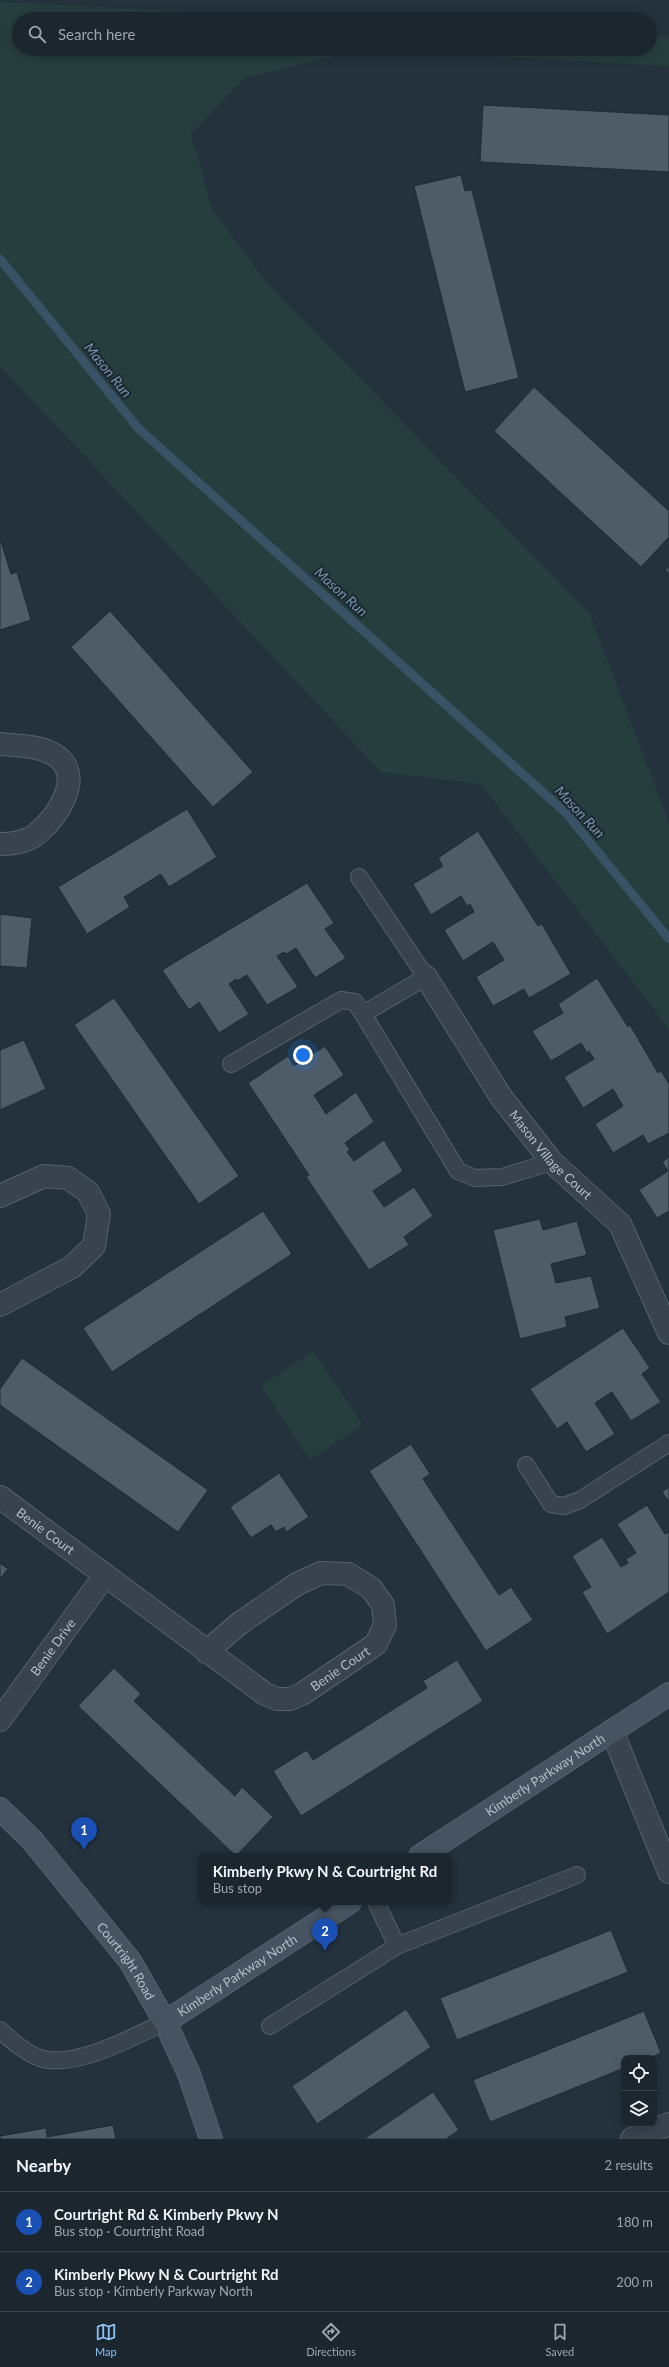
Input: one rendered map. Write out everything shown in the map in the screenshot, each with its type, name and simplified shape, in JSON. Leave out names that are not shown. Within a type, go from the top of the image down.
[{"type":"street","points":[[0,744],[46,750],[61,761],[69,777],[67,796],[40,832],[15,844],[0,844]]},
{"type":"street","name":"Mason Village Court","points":[[426,977],[501,1097],[552,1162],[620,1224],[669,1333]]},
{"type":"street","points":[[0,1196],[44,1176],[68,1178],[88,1192],[98,1214],[94,1246],[72,1267],[0,1305]]},
{"type":"street","name":"Benie Court","points":[[0,1497],[206,1652],[264,1694],[277,1699],[290,1699],[302,1694],[376,1644],[385,1626],[383,1605],[371,1588],[348,1574],[321,1573],[297,1584],[240,1623],[206,1652]]},
{"type":"street","name":"Benie Drive","points":[[0,1720],[105,1575]]},
{"type":"street","name":"Kimberly Parkway North","points":[[425,1853],[669,1694]]},
{"type":"street","points":[[612,1731],[669,1872]]},
{"type":"street","name":"Courtright Road","points":[[0,1809],[32,1840],[130,1961],[165,2022],[189,2074],[211,2139]]},
{"type":"street","name":"Kimberly Parkway North","points":[[165,2022],[345,1905]]},
{"type":"street","points":[[632,2139],[669,2124]]},
{"type":"lane","points":[[359,877],[426,977],[362,1014]]},
{"type":"lane","points":[[231,1064],[341,1000],[354,1002],[458,1171],[474,1178],[502,1178],[552,1162]]},
{"type":"lane","points":[[526,1465],[551,1504],[564,1506],[580,1500],[669,1443]]},
{"type":"lane","points":[[270,2026],[397,1946],[577,1875]]},
{"type":"lane","points":[[377,1905],[397,1946]]},
{"type":"lane","points":[[0,2030],[20,2047],[41,2059],[70,2060],[113,2047],[165,2022]]},
{"type":"green space","points":[[0,2],[191,12],[12,12],[12,56],[334,56],[245,78],[191,134],[213,211],[267,283],[590,614],[669,823],[669,1029],[481,784],[381,772],[0,366]]},
{"type":"green space","points":[[657,36],[669,37],[669,66],[488,56],[657,56]]},
{"type":"green space","points":[[313,1351],[363,1425],[310,1460],[261,1386]]},
{"type":"building","points":[[483,105],[669,115],[669,172],[480,162]]},
{"type":"building","points":[[461,175],[465,191],[472,190],[519,378],[465,392],[414,186]]},
{"type":"building","points":[[534,387],[669,511],[669,537],[641,567],[494,431]]},
{"type":"building","points":[[0,538],[11,574],[17,572],[31,620],[0,630]]},
{"type":"building","points":[[669,567],[669,575],[665,569]]},
{"type":"building","points":[[110,611],[253,772],[213,807],[71,647]]},
{"type":"building","points":[[187,809],[217,857],[169,887],[161,874],[124,897],[130,907],[87,934],[58,887]]},
{"type":"building","points":[[478,831],[538,926],[542,924],[571,974],[529,998],[524,989],[493,1006],[476,977],[504,960],[493,942],[463,961],[444,930],[474,912],[470,904],[467,906],[461,896],[431,915],[413,884],[443,866],[438,858]]},
{"type":"building","points":[[307,883],[334,923],[325,929],[346,958],[315,978],[296,948],[286,954],[284,952],[277,956],[298,987],[267,1005],[247,975],[237,981],[236,979],[229,984],[249,1014],[219,1033],[199,1002],[189,1010],[162,970]]},
{"type":"building","points":[[0,914],[32,918],[27,968],[0,966]]},
{"type":"building","points":[[597,978],[628,1027],[630,1025],[658,1073],[661,1071],[669,1084],[669,1133],[648,1144],[643,1135],[613,1153],[595,1124],[623,1106],[613,1089],[583,1108],[564,1077],[594,1059],[589,1051],[587,1053],[581,1043],[551,1061],[532,1031],[563,1013],[558,1004]]},
{"type":"building","points":[[114,998],[239,1176],[199,1204],[74,1025]]},
{"type":"building","points":[[24,1040],[46,1089],[0,1110],[0,1050]]},
{"type":"building","points":[[325,1046],[344,1075],[314,1095],[326,1114],[356,1092],[374,1122],[345,1143],[350,1150],[347,1152],[354,1161],[384,1140],[403,1171],[373,1191],[384,1207],[414,1187],[433,1216],[404,1237],[409,1245],[369,1270],[306,1177],[309,1175],[248,1083],[288,1056],[294,1066]]},
{"type":"building","points":[[669,1157],[669,1211],[657,1218],[639,1190],[668,1171],[662,1162]]},
{"type":"building","points":[[263,1211],[292,1254],[112,1372],[83,1328]]},
{"type":"building","points":[[540,1219],[543,1230],[577,1221],[587,1255],[551,1264],[556,1283],[591,1276],[600,1308],[565,1317],[567,1327],[520,1339],[493,1230]]},
{"type":"building","points":[[623,1328],[650,1368],[642,1374],[661,1402],[631,1421],[612,1392],[595,1403],[615,1434],[586,1452],[567,1422],[557,1429],[530,1389]]},
{"type":"building","points":[[22,1358],[208,1490],[178,1532],[0,1405],[0,1389]]},
{"type":"building","points":[[411,1444],[430,1474],[423,1479],[499,1595],[511,1587],[533,1620],[486,1651],[369,1471]]},
{"type":"building","points":[[279,1473],[309,1517],[286,1532],[284,1527],[276,1532],[271,1525],[251,1538],[230,1507]]},
{"type":"building","points":[[669,1487],[669,1502],[662,1492]]},
{"type":"building","points":[[647,1505],[665,1534],[669,1532],[669,1592],[607,1634],[582,1592],[591,1587],[572,1556],[602,1537],[621,1567],[628,1563],[626,1559],[636,1553],[617,1524]]},
{"type":"building","points":[[0,1563],[8,1569],[0,1579]]},
{"type":"building","points":[[457,1660],[483,1701],[301,1816],[273,1771],[307,1750],[313,1760],[427,1688],[423,1681]]},
{"type":"building","points":[[114,1668],[141,1694],[134,1701],[235,1796],[242,1787],[273,1817],[239,1853],[233,1853],[78,1706]]},
{"type":"building","points":[[611,1930],[628,1972],[457,2040],[440,1998]]},
{"type":"building","points":[[406,2009],[431,2047],[317,2124],[292,2086]]},
{"type":"building","points":[[644,2011],[661,2053],[657,2055],[621,2055],[621,2069],[490,2122],[473,2080]]},
{"type":"building","points":[[433,2092],[459,2130],[446,2139],[364,2139]]},
{"type":"building","points":[[113,2125],[116,2139],[0,2139],[0,2136],[46,2128],[47,2137]]},
{"type":"waterway","name":"Mason Run","points":[[0,259],[138,428],[566,813],[669,939]]},
{"type":"place","name":"Courtright Rd & Kimberly Pkwy N","points":[[84,1850]]},
{"type":"place","name":"Kimberly Pkwy N & Courtright Rd","points":[[325,1951]]}]
